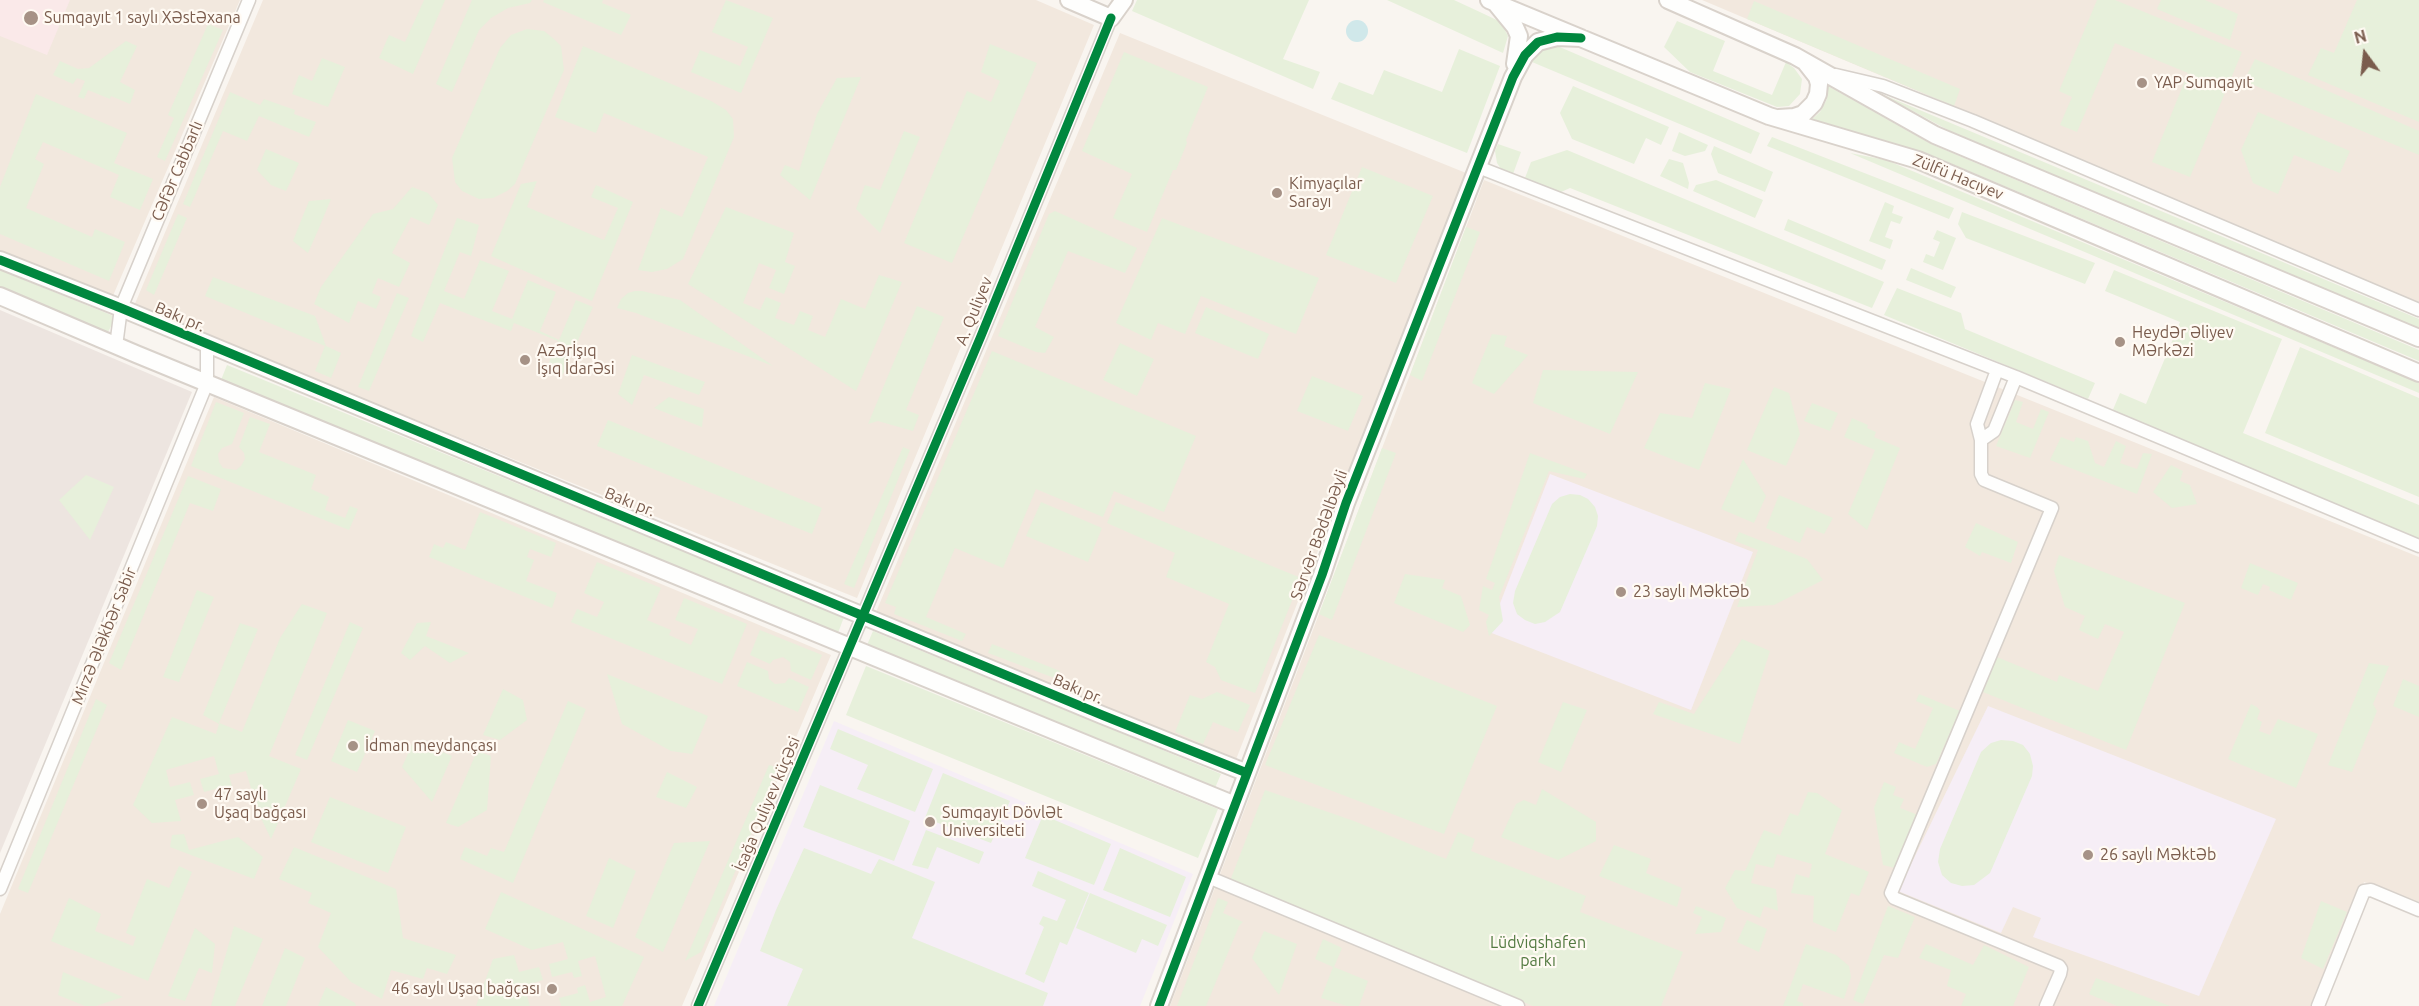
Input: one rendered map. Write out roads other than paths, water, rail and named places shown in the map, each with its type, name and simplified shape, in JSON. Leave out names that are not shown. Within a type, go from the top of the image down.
[{"type":"street","name":"Cəfər Cabbarlı","points":[[116,346],[121,308],[249,0]]},
{"type":"street","points":[[1069,0],[1111,18],[1124,0]]},
{"type":"street","points":[[1492,1],[1515,27],[1519,36],[1513,77]]},
{"type":"street","name":"Zülfü Hacıyev","points":[[1492,1],[1772,117],[1918,160],[2419,373]]},
{"type":"street","name":"Zülfü Hacıyev","points":[[1675,1],[1795,56],[1935,135],[2419,338]]},
{"type":"street","name":"A. Quliyev","points":[[862,614],[976,347],[1111,18]]},
{"type":"street","points":[[1513,77],[1525,55],[1538,42],[1557,37],[1581,38]]},
{"type":"street","points":[[1772,117],[1794,117],[1803,114],[1814,104],[1818,94],[1817,77],[1808,65],[1795,56]]},
{"type":"street","points":[[1827,73],[1883,86],[1973,121],[2419,310]]},
{"type":"street","name":"Sərvər Bədəlbəyli","points":[[1159,1006],[1347,503],[1513,77]]},
{"type":"street","points":[[1478,167],[2016,377],[2419,546]]},
{"type":"street","name":"Bakı pr.","points":[[0,260],[1247,773]]},
{"type":"street","points":[[0,296],[116,346],[1235,805]]},
{"type":"street","points":[[207,344],[207,383]]},
{"type":"street","points":[[1997,370],[1977,424],[1981,440],[1979,466],[1984,480],[2052,508],[1891,893],[1894,898],[2059,966],[2060,974],[2046,1006]]},
{"type":"street","points":[[1981,440],[1994,431],[2016,377]]},
{"type":"street","name":"Mirzə Ələkbər Sabir","points":[[0,890],[207,383]]},
{"type":"street","name":"İsağa Quliyev küçəsi","points":[[698,1006],[862,614]]},
{"type":"street","points":[[1208,877],[1518,1006]]},
{"type":"street","points":[[2318,1006],[2364,891],[2371,890],[2419,910]]},
{"type":"water","points":[[1357,20],[1365,23],[1368,31],[1365,39],[1357,42],[1349,39],[1346,31],[1349,23]]},
{"type":"place","name":"Sumqayıt 1 saylı Xəstəxana","points":[[31,18]]},
{"type":"place","name":"YAP Sumqayıt","points":[[2142,83]]},
{"type":"place","name":"Kimyaçılar Sarayı","points":[[1277,193]]},
{"type":"place","name":"Heydər Əliyev Mərkəzi","points":[[2120,342]]},
{"type":"place","name":"Azərİşıq İşıq İdarəsi","points":[[525,360]]},
{"type":"place","name":"23 saylı Məktəb","points":[[1621,592]]},
{"type":"place","name":"İdman meydançası","points":[[353,746]]},
{"type":"place","name":"47 saylı Uşaq bağçası","points":[[202,804]]},
{"type":"place","name":"Sumqayıt Dövlət Universiteti","points":[[930,822]]},
{"type":"place","name":"26 saylı Məktəb","points":[[2088,855]]},
{"type":"place","name":"46 saylı Uşaq bağçası","points":[[552,989]]},
{"type":"park label","name":"Lüdviqshafen parkı","points":[[1538,952]]}]
